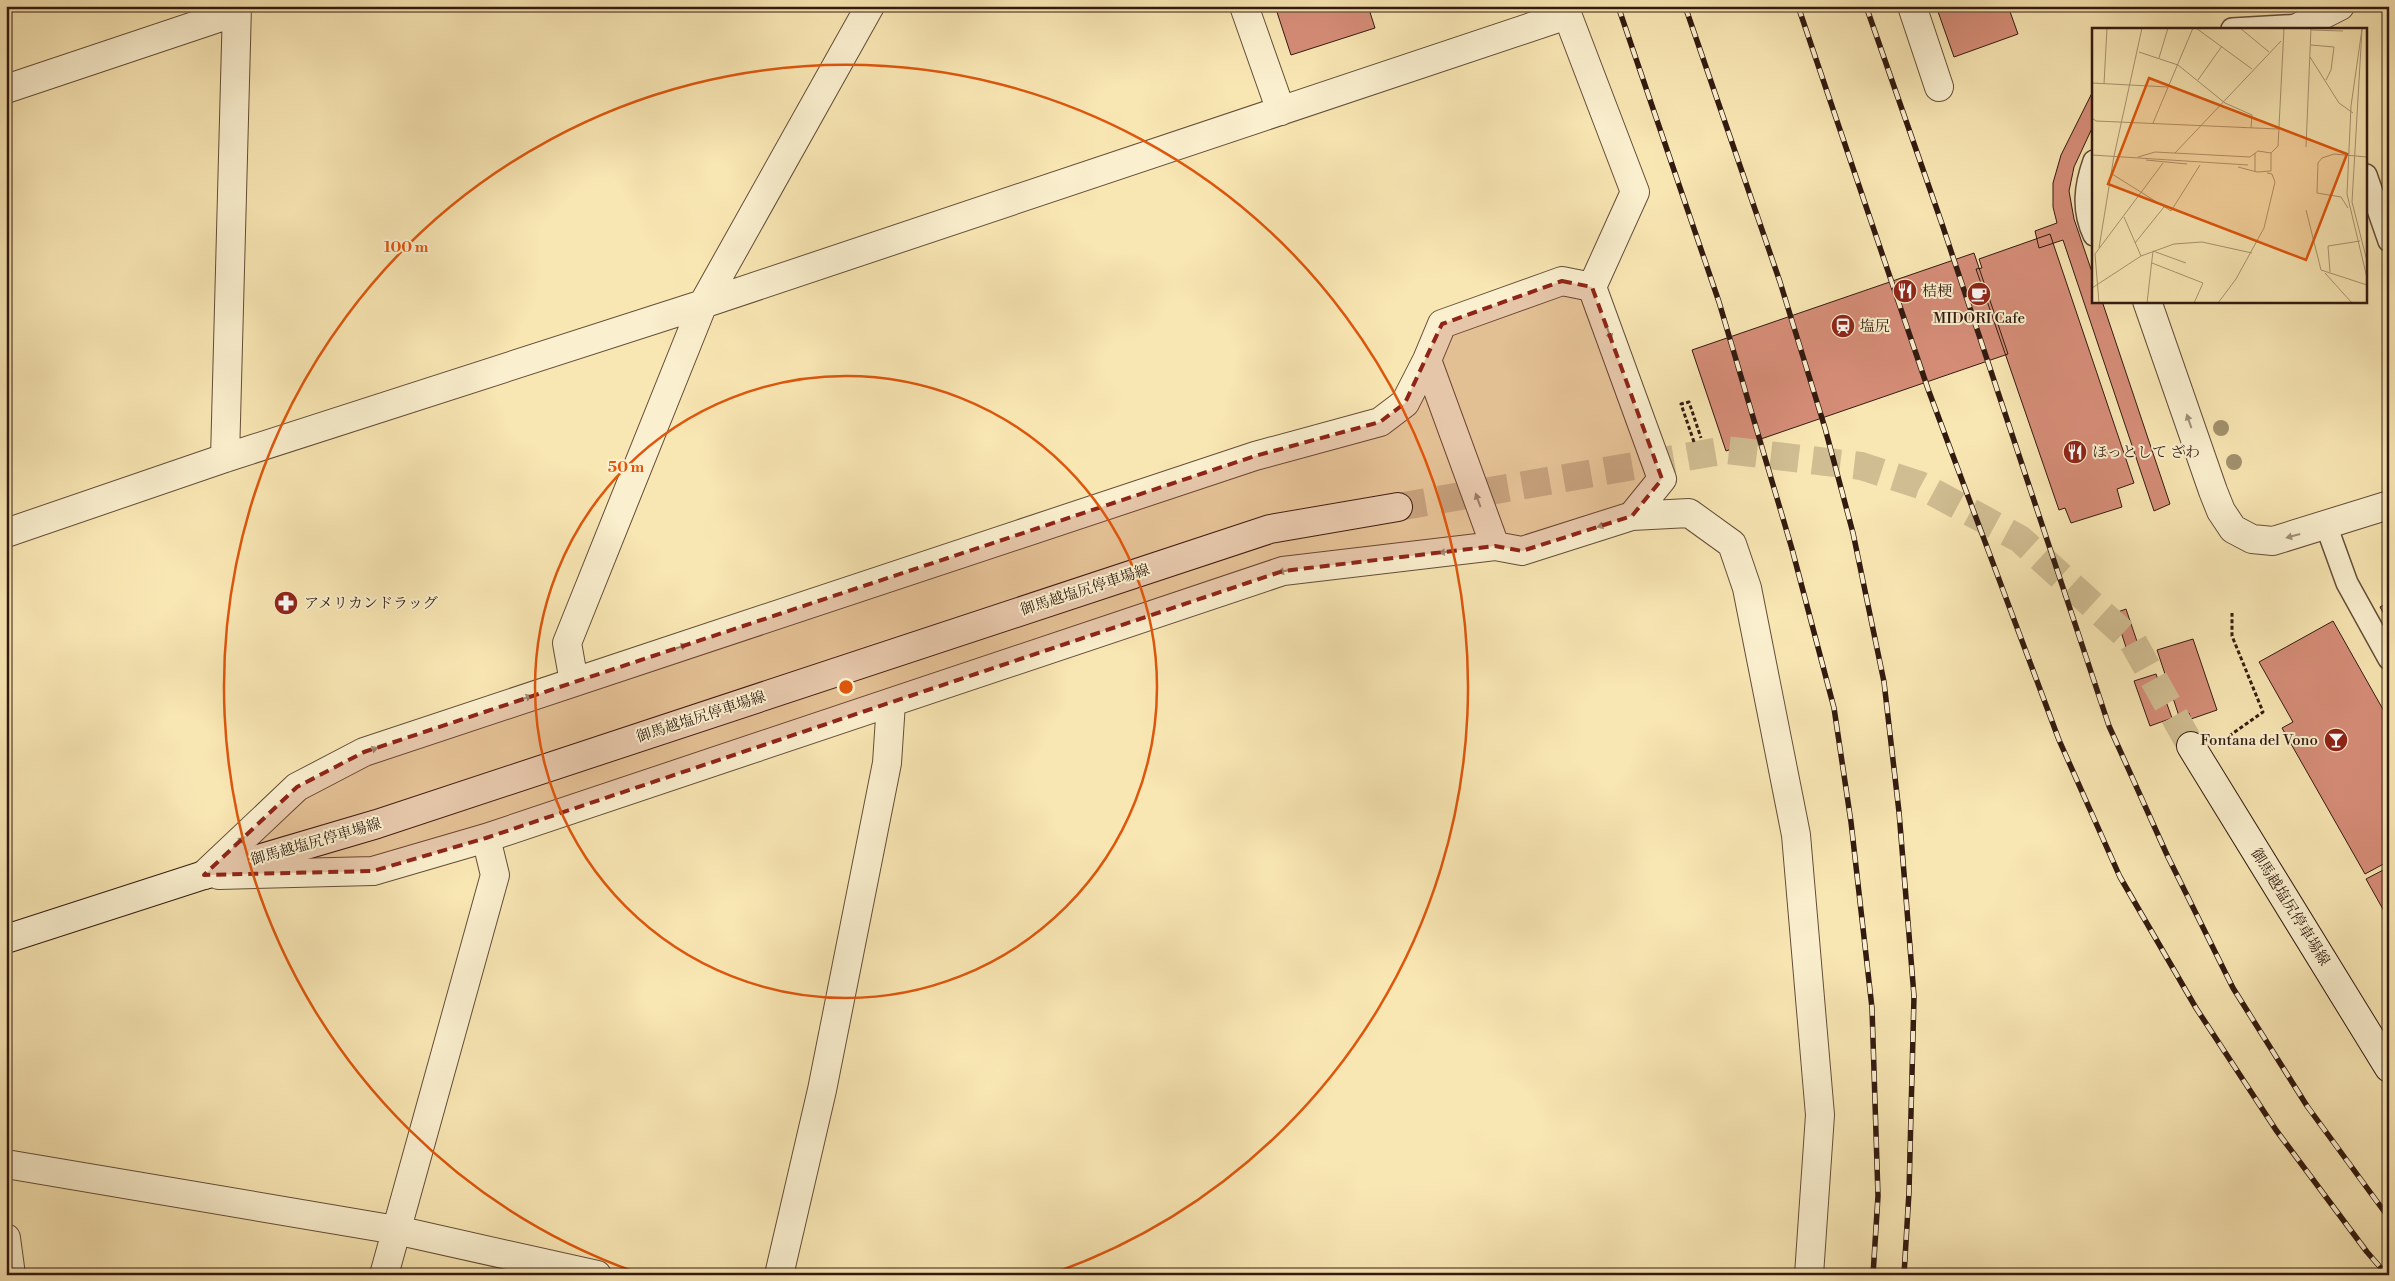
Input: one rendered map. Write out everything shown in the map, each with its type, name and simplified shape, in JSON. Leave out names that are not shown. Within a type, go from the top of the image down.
[{"type":"street","points":[[574,682],[567,643],[703,304],[870,6]]},
{"type":"street","points":[[1244,6],[1281,111]]},
{"type":"street","points":[[1912,6],[1940,88]]},
{"type":"street","points":[[2299,27],[2340,6]]},
{"type":"street","points":[[6,88],[237,9],[225,458]]},
{"type":"street","points":[[6,533],[225,458],[703,304],[1281,111],[1565,10],[1635,192],[1592,287],[1662,479],[1632,516]]},
{"type":"street","points":[[204,875],[297,787],[364,752],[1255,456],[1380,422],[1405,403],[1427,360],[1442,324],[1562,281],[1592,287]]},
{"type":"street","points":[[2147,302],[2213,491],[2221,511],[2233,529],[2252,539],[2273,542],[2389,505]]},
{"type":"street","points":[[1427,360],[1495,546]]},
{"type":"street","name":"御馬越塩尻停車場線","points":[[6,939],[204,875],[378,824],[1270,529],[1398,507]]},
{"type":"street","points":[[204,875],[373,871],[486,838],[1283,571],[1495,546],[1522,551],[1632,516],[1689,513],[1732,544],[1747,588],[1796,835],[1820,1115],[1809,1275]]},
{"type":"street","points":[[779,1275],[822,1090],[887,763],[891,703]]},
{"type":"street","name":"御馬越塩尻停車場線","points":[[2190,746],[2389,1068]]},
{"type":"street","points":[[384,1275],[495,875],[486,838]]},
{"type":"street","points":[[6,1164],[396,1230],[597,1275]]},
{"type":"street","points":[[6,1238],[11,1275]]},
{"type":"lane","points":[[2266,28],[2299,27]]},
{"type":"lane","points":[[2092,166],[2087,180],[2085,210],[2092,229]]},
{"type":"lane","points":[[2368,181],[2389,241]]},
{"type":"lane","points":[[2326,526],[2347,583],[2389,660]]},
{"type":"path","points":[[1694,442],[1681,404],[1688,402],[1701,438]]},
{"type":"path","points":[[2229,736],[2263,712],[2232,636],[2232,613]]},
{"type":"highlighted area","points":[[1562,281],[1592,287],[1662,479],[1632,516],[1522,551],[1495,546],[1283,571],[486,838],[373,871],[204,875],[297,787],[364,752],[1255,456],[1380,422],[1405,403],[1442,324]]},
{"type":"building","points":[[1275,6],[1368,6],[1375,28],[1291,55]]},
{"type":"building","points":[[1936,6],[2008,6],[2018,34],[1954,57]]},
{"type":"building","points":[[2092,93],[2092,128],[2074,167],[2069,191],[2074,219],[2092,272],[2092,302],[2102,302],[2170,504],[2154,511],[2063,240],[2039,248],[2035,231],[2057,223],[2053,207],[2053,183],[2061,155]]},
{"type":"building","points":[[2050,234],[2134,483],[2117,489],[2122,507],[2071,523],[2065,508],[2059,510],[1976,269],[1982,268],[1979,259]]},
{"type":"building","points":[[1974,253],[2008,354],[1726,451],[1692,350]]},
{"type":"building","points":[[2389,602],[2389,623],[2380,607]]},
{"type":"building","points":[[2126,609],[2144,662],[2132,666],[2115,613]]},
{"type":"building","points":[[2333,621],[2389,720],[2389,861],[2365,874],[2282,728],[2293,722],[2259,662]]},
{"type":"building","points":[[2193,639],[2217,710],[2191,719],[2189,713],[2179,716],[2157,650]]},
{"type":"building","points":[[2156,674],[2172,718],[2150,726],[2134,681]]},
{"type":"building","points":[[2389,867],[2389,920],[2366,879]]},
{"type":"tunnel","points":[[1398,507],[1726,450],[1861,466],[1920,485],[2020,539],[2133,642],[2191,746]]},
{"type":"railway","points":[[1618,6],[1719,302],[1792,549],[1834,708],[1851,822],[1872,1008],[1878,1196],[1873,1275]]},
{"type":"railway","points":[[1685,6],[1780,282],[1825,428],[1853,533],[1884,682],[1899,812],[1914,996],[1909,1192],[1904,1275]]},
{"type":"railway","points":[[1798,6],[1928,389],[2059,740],[2120,877],[2196,1008],[2276,1130],[2367,1252],[2387,1275]]},
{"type":"railway","points":[[1866,6],[1942,224],[2109,726],[2168,857],[2233,988],[2307,1106],[2389,1218]]},
{"type":"place","name":"桔梗","points":[[1905,291]]},
{"type":"place","name":"MIDORI Cafe","points":[[1979,294]]},
{"type":"place","name":"塩尻","points":[[1843,326]]},
{"type":"place","name":"ほっとして ざわ","points":[[2075,452]]},
{"type":"place","name":"アメリカンドラッグ","points":[[286,603]]},
{"type":"place","name":"Fontana del Vono","points":[[2336,740]]}]
